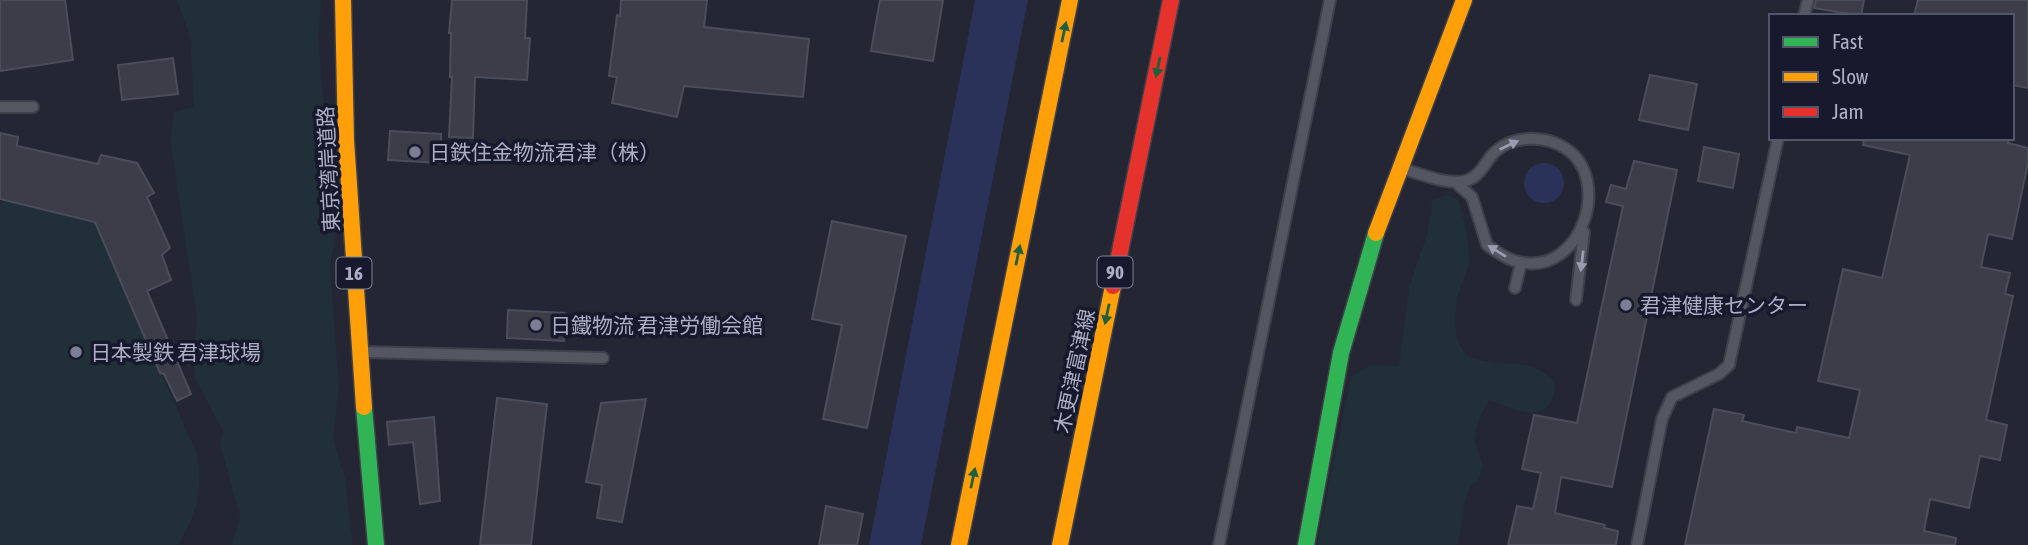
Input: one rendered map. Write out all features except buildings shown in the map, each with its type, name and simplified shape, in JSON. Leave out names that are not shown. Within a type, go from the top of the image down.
[{"type":"main road","name":"東京湾岸道路","points":[[343,0],[346,140],[359,352],[376,545]]},
{"type":"main road","points":[[959,545],[1070,0]]},
{"type":"main road","name":"木更津富津線","points":[[1059,545],[1171,0]]},
{"type":"main road","points":[[1307,545],[1341,353],[1380,219],[1464,0]]},
{"type":"lane","points":[[1219,545],[1330,0]]},
{"type":"lane","points":[[0,107],[33,107]]},
{"type":"lane","points":[[1400,169],[1455,182],[1468,181],[1478,174],[1495,152],[1509,142],[1528,138],[1548,141],[1566,148],[1583,165],[1588,184],[1576,300]]},
{"type":"lane","points":[[1637,545],[1662,419],[1672,397],[1719,374],[1729,365],[1778,140]]},
{"type":"lane","points":[[1455,182],[1472,197],[1487,245],[1521,262],[1549,261],[1564,253],[1578,239],[1584,222]]},
{"type":"lane","points":[[1515,288],[1521,262]]},
{"type":"lane","points":[[359,352],[603,358]]},
{"type":"shaded area","points":[[177,0],[322,0],[318,35],[335,242],[330,266],[339,388],[333,439],[345,478],[353,545],[232,545],[240,517],[220,444],[223,431],[195,378],[193,353],[197,319],[170,139],[174,112],[194,107],[190,37]]},
{"type":"shaded area","points":[[1446,195],[1458,199],[1469,248],[1468,266],[1456,309],[1460,345],[1473,359],[1522,364],[1536,369],[1555,382],[1553,396],[1548,406],[1541,411],[1532,412],[1489,400],[1480,416],[1474,439],[1483,465],[1479,479],[1470,487],[1465,501],[1458,545],[1317,545],[1351,377],[1370,365],[1399,366],[1409,287],[1427,235],[1432,201]]},
{"type":"shaded area","name":"日本製鉄 君津球場","points":[[5,200],[95,222],[196,452],[200,477],[197,500],[190,523],[178,545],[0,545],[0,205]]},
{"type":"water","points":[[975,0],[1028,0],[921,545],[869,545]]},
{"type":"water","points":[[1544,163],[1558,169],[1564,183],[1558,197],[1544,203],[1530,197],[1524,183],[1530,169]]},
{"type":"traffic: fast","points":[[1306,545],[1341,353],[1376,233]]},
{"type":"traffic: fast","points":[[364,407],[376,545]]},
{"type":"traffic: slow","points":[[343,0],[346,140],[364,407]]},
{"type":"traffic: slow","points":[[959,545],[1070,0]]},
{"type":"traffic: slow","points":[[1376,233],[1464,0]]},
{"type":"traffic: slow","points":[[1060,545],[1113,286]]},
{"type":"traffic: jam","points":[[1113,286],[1171,0]]},
{"type":"place","name":"日鉄住金物流君津（株）","points":[[415,152]]},
{"type":"place","name":"君津健康センター","points":[[1626,305]]},
{"type":"place","name":"日鐵物流 君津労働会館","points":[[536,325]]},
{"type":"place","name":"日本製鉄 君津球場","points":[[76,352]]}]
